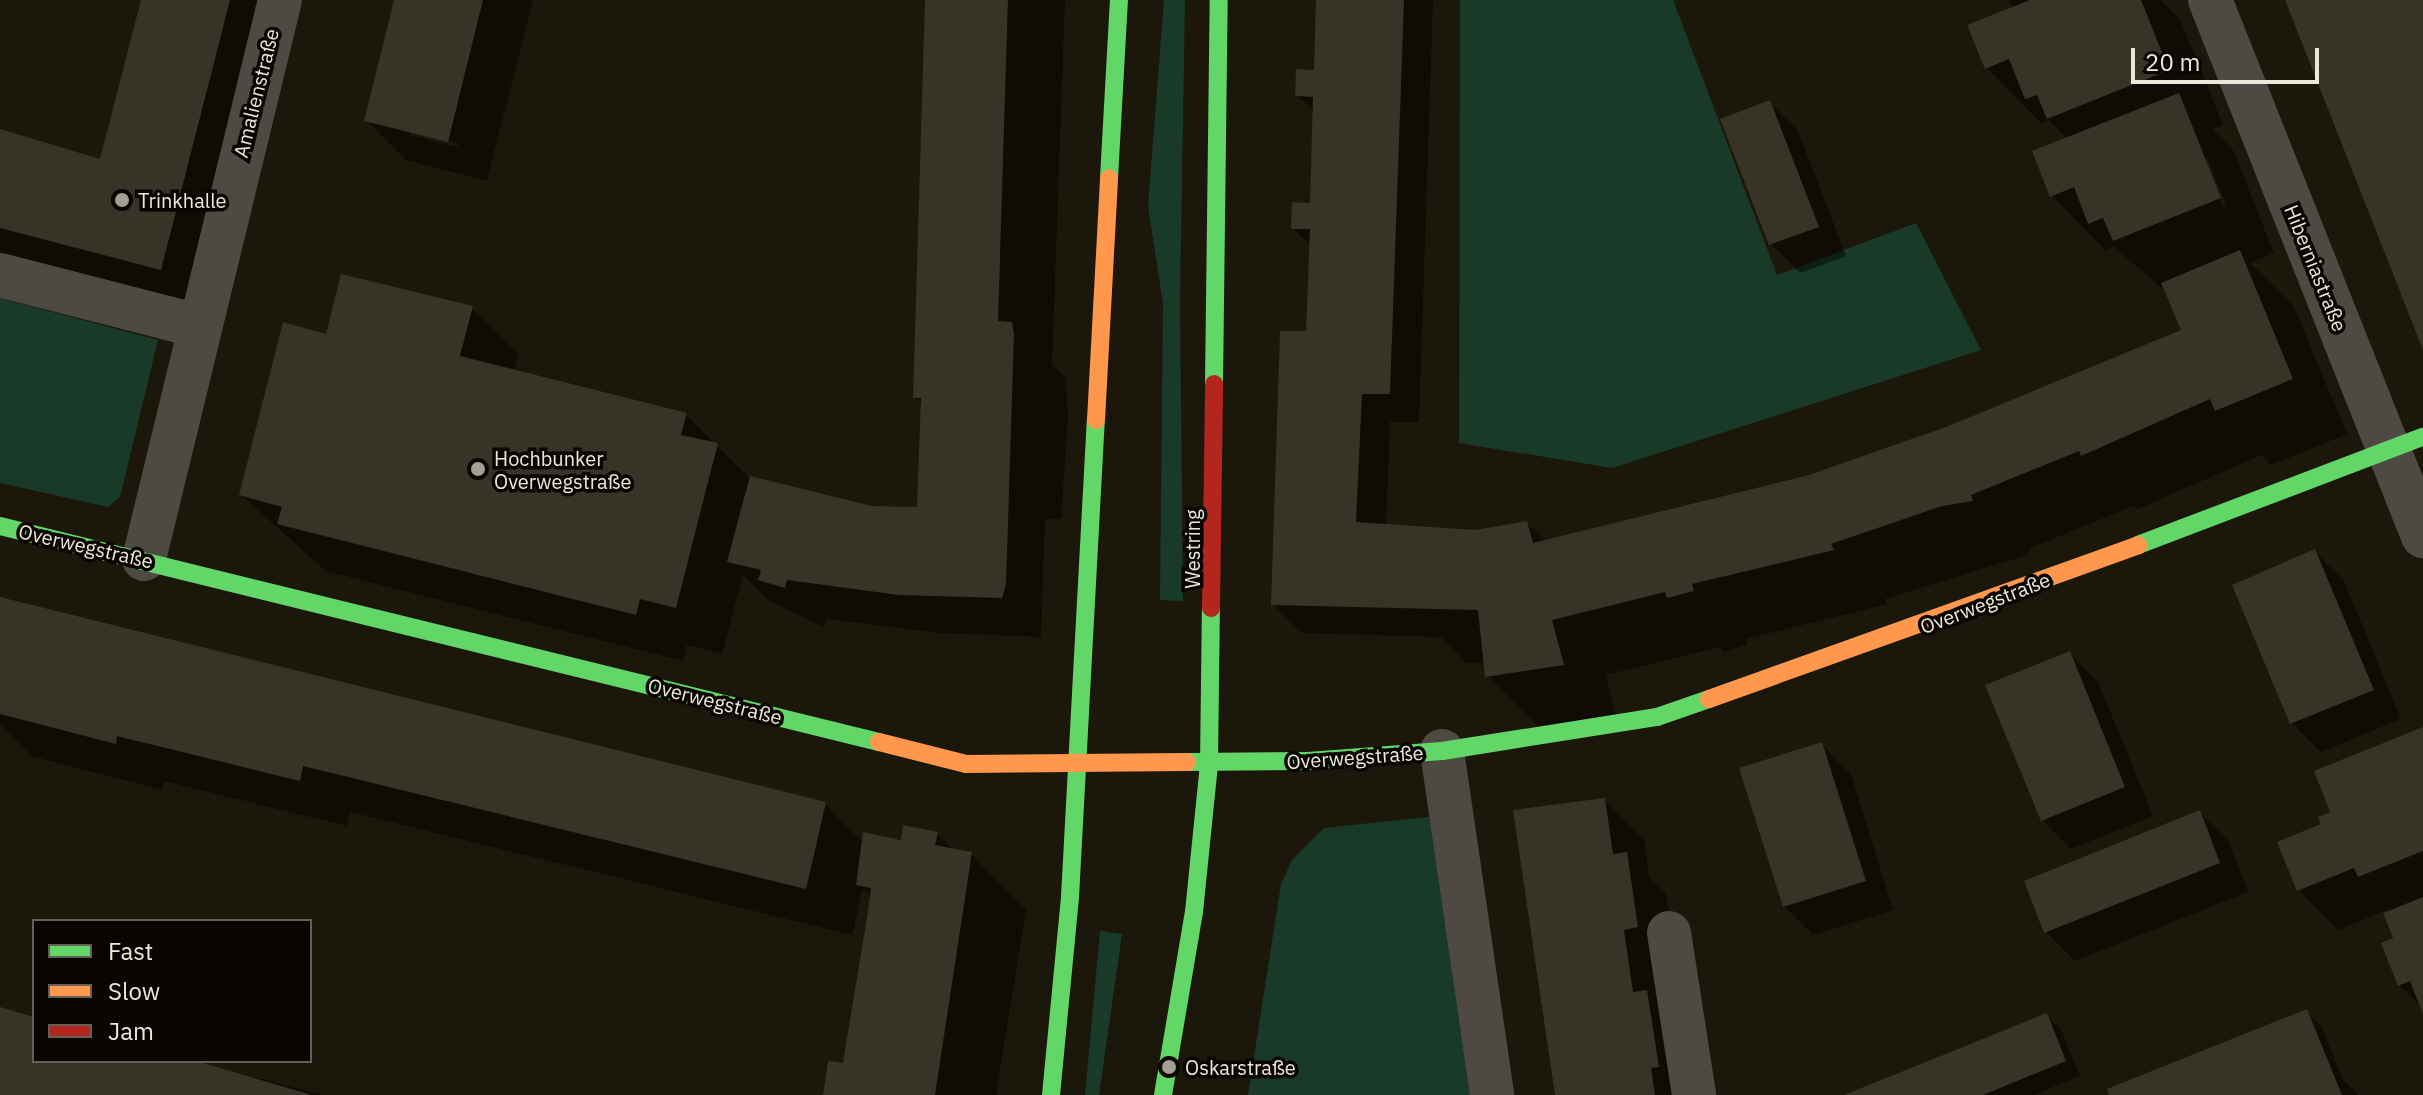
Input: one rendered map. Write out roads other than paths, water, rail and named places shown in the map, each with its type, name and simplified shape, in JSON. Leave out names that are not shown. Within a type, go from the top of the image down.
[{"type":"street","name":"Amalienstraße","points":[[144,559],[198,326],[280,0]]},
{"type":"street","points":[[1051,1095],[1077,766],[1119,0]]},
{"type":"street","name":"Westring","points":[[1163,1095],[1194,912],[1209,764],[1219,0]]},
{"type":"street","name":"Hiberniastraße","points":[[2210,0],[2406,444],[2423,536]]},
{"type":"street","points":[[0,275],[198,326]]},
{"type":"street","name":"Overwegstraße","points":[[0,526],[144,559],[966,764],[1209,764],[1442,751],[1657,717],[1930,624],[2406,444]]},
{"type":"street","name":"Overwegstraße","points":[[1442,751],[1492,1095]]},
{"type":"street","points":[[1669,933],[1694,1095]]},
{"type":"place","name":"Trinkhalle","points":[[122,200]]},
{"type":"place","name":"Hochbunker Overwegstraße","points":[[478,469]]},
{"type":"place","name":"Oskarstraße","points":[[1169,1067]]}]
